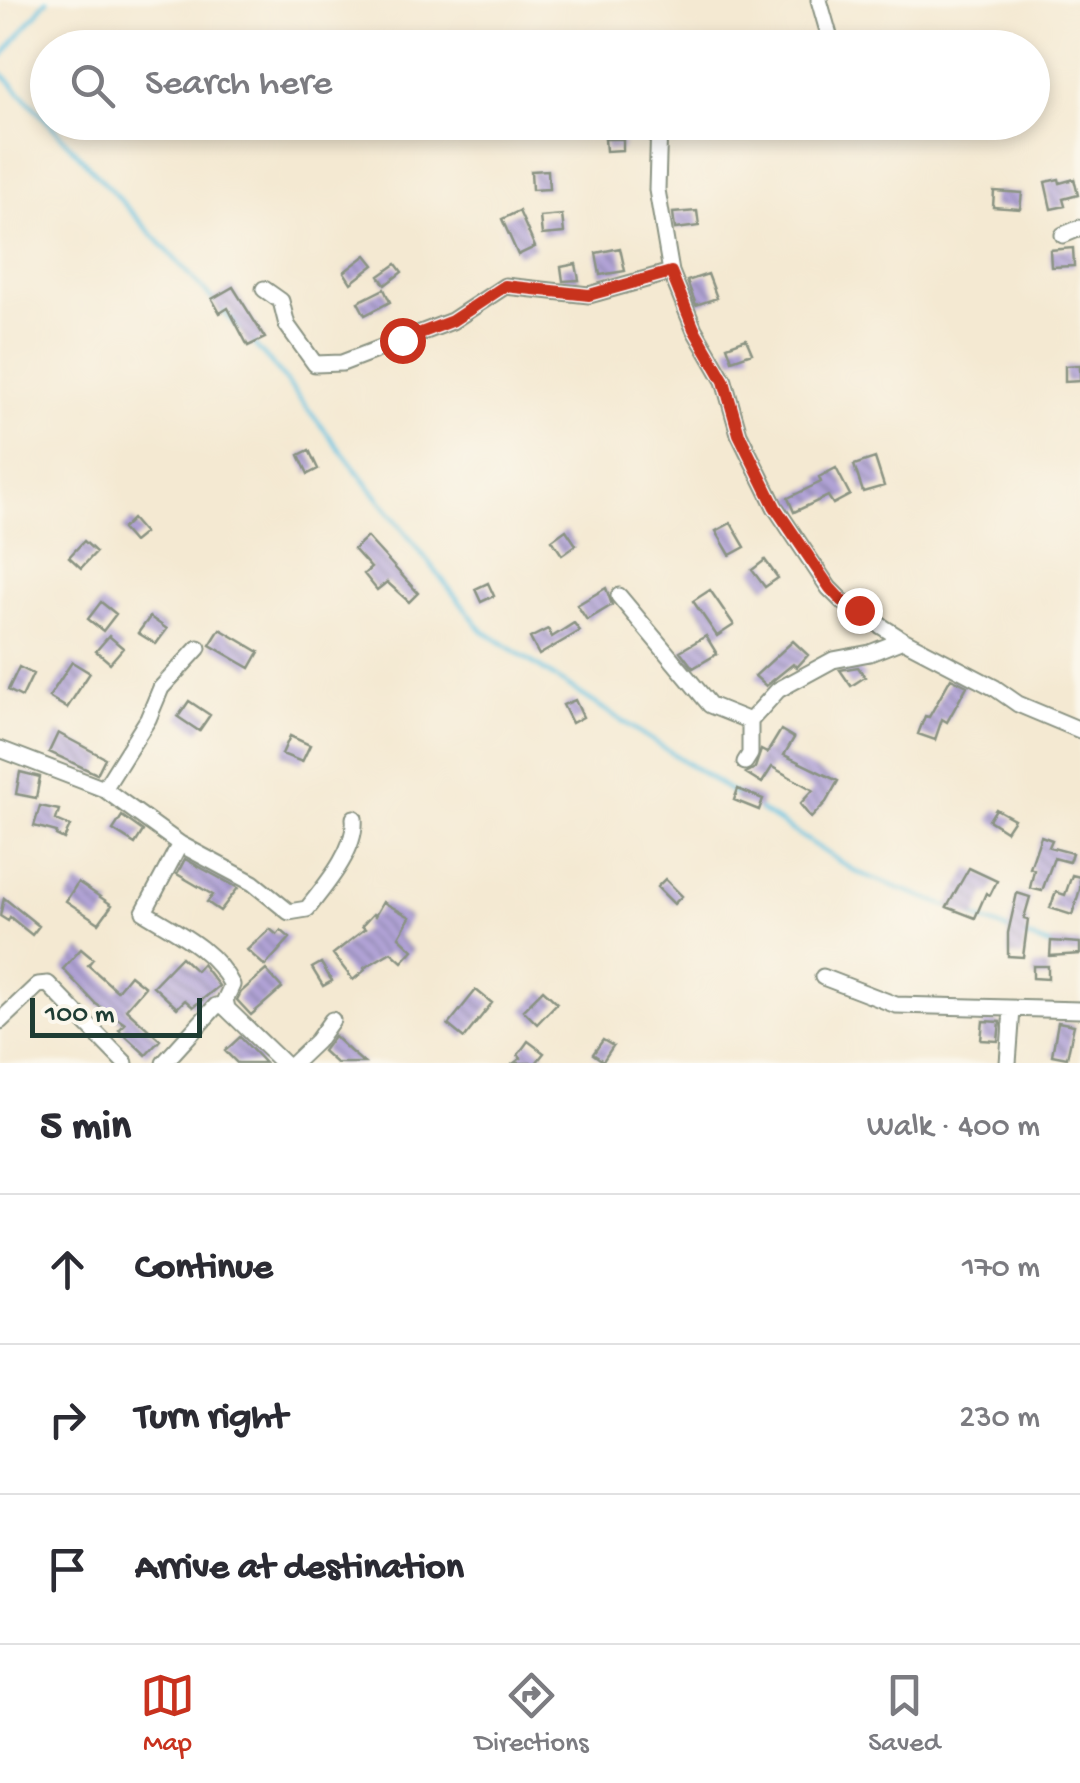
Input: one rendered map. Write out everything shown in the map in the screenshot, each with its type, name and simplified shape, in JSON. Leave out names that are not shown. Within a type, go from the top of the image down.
[{"type":"street","points":[[819,0],[828,30]]},
{"type":"street","points":[[658,140],[657,190],[671,272],[694,329],[724,381],[739,434],[775,507],[830,588],[842,601],[904,640],[1018,704],[1080,730]]},
{"type":"street","points":[[1063,235],[1080,228]]},
{"type":"street","points":[[264,289],[281,300],[287,325],[316,364],[342,364],[452,321],[505,286],[589,295],[671,272]]},
{"type":"street","points":[[618,596],[710,705],[750,721]]},
{"type":"street","points":[[746,762],[750,754],[750,721],[778,690],[833,660],[870,653],[904,640]]},
{"type":"street","points":[[104,789],[137,738],[162,688],[198,648]]},
{"type":"street","points":[[0,750],[104,789],[180,844],[252,883],[289,912],[307,910],[340,862],[355,832],[354,818]]},
{"type":"street","points":[[180,844],[144,912],[200,946],[226,974],[232,985],[225,1000],[227,1008],[283,1063]]},
{"type":"street","points":[[823,977],[896,1005],[1080,1010]]},
{"type":"street","points":[[0,1021],[38,985],[48,984],[125,1063]]},
{"type":"street","points":[[164,1063],[216,1006],[227,1008]]},
{"type":"street","points":[[1008,1063],[1012,1010]]},
{"type":"street","points":[[294,1063],[332,1020]]},
{"type":"building","points":[[605,140],[623,140],[623,150],[606,151]]},
{"type":"building","points":[[548,170],[549,189],[532,190],[531,171]]},
{"type":"building","points":[[1059,179],[1060,183],[1074,179],[1078,195],[1063,199],[1065,206],[1051,209],[1045,182]]},
{"type":"building","points":[[994,191],[1022,193],[1020,209],[993,207]]},
{"type":"building","points":[[519,211],[535,247],[518,255],[502,219]]},
{"type":"building","points":[[697,211],[699,226],[675,229],[673,213]]},
{"type":"building","points":[[562,215],[564,233],[542,235],[540,217]]},
{"type":"building","points":[[620,248],[625,271],[600,275],[596,253]]},
{"type":"building","points":[[1073,248],[1074,266],[1051,267],[1050,250]]},
{"type":"building","points":[[366,255],[374,265],[351,283],[344,272]]},
{"type":"building","points":[[396,264],[402,272],[385,285],[379,276]]},
{"type":"building","points":[[576,264],[579,280],[563,281],[561,267]]},
{"type":"building","points":[[708,274],[717,298],[696,305],[687,281]]},
{"type":"building","points":[[233,287],[265,338],[248,346],[228,308],[220,313],[212,299]]},
{"type":"building","points":[[384,289],[390,302],[365,315],[358,302]]},
{"type":"building","points":[[746,339],[752,353],[732,360],[727,346]]},
{"type":"building","points":[[1080,365],[1080,381],[1065,382],[1065,366]]},
{"type":"building","points":[[309,450],[318,469],[308,474],[299,455]]},
{"type":"building","points":[[875,458],[884,486],[863,492],[854,465]]},
{"type":"building","points":[[836,468],[850,495],[833,504],[828,496],[794,512],[788,498],[821,482],[819,477]]},
{"type":"building","points":[[132,519],[144,533],[133,542],[122,529]]},
{"type":"building","points":[[731,523],[745,547],[730,555],[716,531]]},
{"type":"building","points":[[566,530],[576,545],[562,555],[552,540]]},
{"type":"building","points":[[367,537],[418,593],[409,602],[387,582],[377,590],[364,574],[371,568],[354,549]]},
{"type":"building","points":[[84,541],[96,552],[81,568],[69,557]]},
{"type":"building","points":[[765,560],[778,578],[765,587],[752,570]]},
{"type":"building","points":[[488,583],[494,596],[481,602],[475,589]]},
{"type":"building","points":[[606,588],[612,605],[587,620],[577,605]]},
{"type":"building","points":[[710,590],[734,625],[717,636],[693,601]]},
{"type":"building","points":[[101,602],[116,614],[103,631],[88,619]]},
{"type":"building","points":[[150,617],[167,629],[156,644],[138,633]]},
{"type":"building","points":[[574,623],[580,631],[539,655],[530,638],[548,629],[552,637]]},
{"type":"building","points":[[220,629],[259,652],[250,668],[210,645]]},
{"type":"building","points":[[109,636],[123,648],[110,663],[96,651]]},
{"type":"building","points":[[706,636],[717,654],[693,668],[680,651]]},
{"type":"building","points":[[793,641],[808,655],[797,667],[793,664],[766,686],[755,676]]},
{"type":"building","points":[[72,662],[90,673],[67,708],[49,697]]},
{"type":"building","points":[[19,667],[33,674],[22,697],[8,690]]},
{"type":"building","points":[[858,667],[865,677],[851,686],[840,670]]},
{"type":"building","points":[[951,678],[967,686],[947,722],[942,719],[935,740],[918,734],[925,716],[929,717]]},
{"type":"building","points":[[575,700],[583,717],[572,723],[563,705]]},
{"type":"building","points":[[189,701],[210,715],[199,731],[178,717]]},
{"type":"building","points":[[781,730],[794,738],[784,755],[838,781],[811,818],[800,804],[813,790],[772,767],[762,783],[746,773],[755,768],[761,750],[767,753]]},
{"type":"building","points":[[58,733],[105,758],[97,774],[49,752]]},
{"type":"building","points":[[290,736],[310,745],[302,762],[282,754]]},
{"type":"building","points":[[20,772],[40,777],[36,798],[16,794]]},
{"type":"building","points":[[738,789],[763,799],[759,810],[734,800]]},
{"type":"building","points":[[40,806],[59,810],[56,820],[70,826],[64,839],[57,832],[34,826]]},
{"type":"building","points":[[996,809],[1014,819],[1006,831],[989,820]]},
{"type":"building","points":[[122,816],[143,831],[135,844],[113,830]]},
{"type":"building","points":[[1041,836],[1052,840],[1049,847],[1072,853],[1069,862],[1054,858],[1042,891],[1030,888],[1034,870],[1030,868]]},
{"type":"building","points":[[185,859],[238,888],[220,911],[207,902],[213,895],[177,874]]},
{"type":"building","points":[[969,868],[997,881],[990,895],[986,893],[975,918],[947,907]]},
{"type":"building","points":[[1072,875],[1080,877],[1080,889],[1072,915],[1050,908],[1056,892],[1065,895]]},
{"type":"building","points":[[665,879],[682,896],[674,904],[657,887]]},
{"type":"building","points":[[78,882],[112,905],[99,923],[66,901]]},
{"type":"building","points":[[1017,893],[1030,897],[1024,918],[1028,919],[1023,957],[1008,956],[1008,933]]},
{"type":"building","points":[[4,898],[39,926],[32,935],[10,917],[8,921],[0,916]]},
{"type":"building","points":[[383,902],[410,917],[399,937],[413,950],[402,962],[391,952],[364,968],[353,980],[333,954],[365,929],[362,926],[375,916]]},
{"type":"building","points":[[270,929],[277,935],[281,930],[290,938],[265,966],[247,950]]},
{"type":"building","points":[[1051,941],[1080,943],[1080,954],[1050,956]]},
{"type":"building","points":[[81,949],[93,959],[88,965],[117,991],[130,975],[145,987],[126,1009],[160,1040],[146,1055],[119,1030],[125,1024],[96,1004],[63,969]]},
{"type":"building","points":[[181,957],[196,971],[202,964],[219,986],[193,1007],[185,1000],[177,1008],[153,986]]},
{"type":"building","points":[[321,963],[332,981],[323,986],[312,968]]},
{"type":"building","points":[[1033,966],[1048,966],[1048,979],[1033,978]]},
{"type":"building","points":[[266,970],[282,988],[251,1015],[237,1000]]},
{"type":"building","points":[[476,990],[492,1003],[464,1038],[448,1025]]},
{"type":"building","points":[[543,990],[557,1003],[537,1024],[523,1010]]},
{"type":"building","points":[[983,1021],[1000,1022],[998,1041],[981,1040]]},
{"type":"building","points":[[1058,1022],[1074,1025],[1067,1058],[1052,1055]]},
{"type":"building","points":[[334,1036],[364,1063],[336,1063],[323,1051]]},
{"type":"building","points":[[240,1037],[265,1063],[237,1063],[225,1051]]},
{"type":"building","points":[[603,1040],[613,1046],[603,1061],[593,1054]]},
{"type":"building","points":[[528,1041],[544,1053],[536,1063],[514,1063],[521,1058],[518,1055]]},
{"type":"waterway","points":[[0,59],[47,0]]},
{"type":"waterway","points":[[0,71],[30,103]]},
{"type":"waterway","points":[[65,140],[214,301]]},
{"type":"waterway","points":[[220,308],[241,330]]},
{"type":"waterway","points":[[251,341],[482,630],[738,796]]},
{"type":"waterway","points":[[759,809],[856,872],[949,907]]},
{"type":"waterway","points":[[972,916],[1010,931]]},
{"type":"waterway","points":[[1024,936],[1052,946]]},
{"type":"route","points":[[402,340],[452,321],[505,286],[589,295],[671,272],[694,329],[724,381],[739,434],[775,507],[830,588],[842,601],[859,610]]}]
